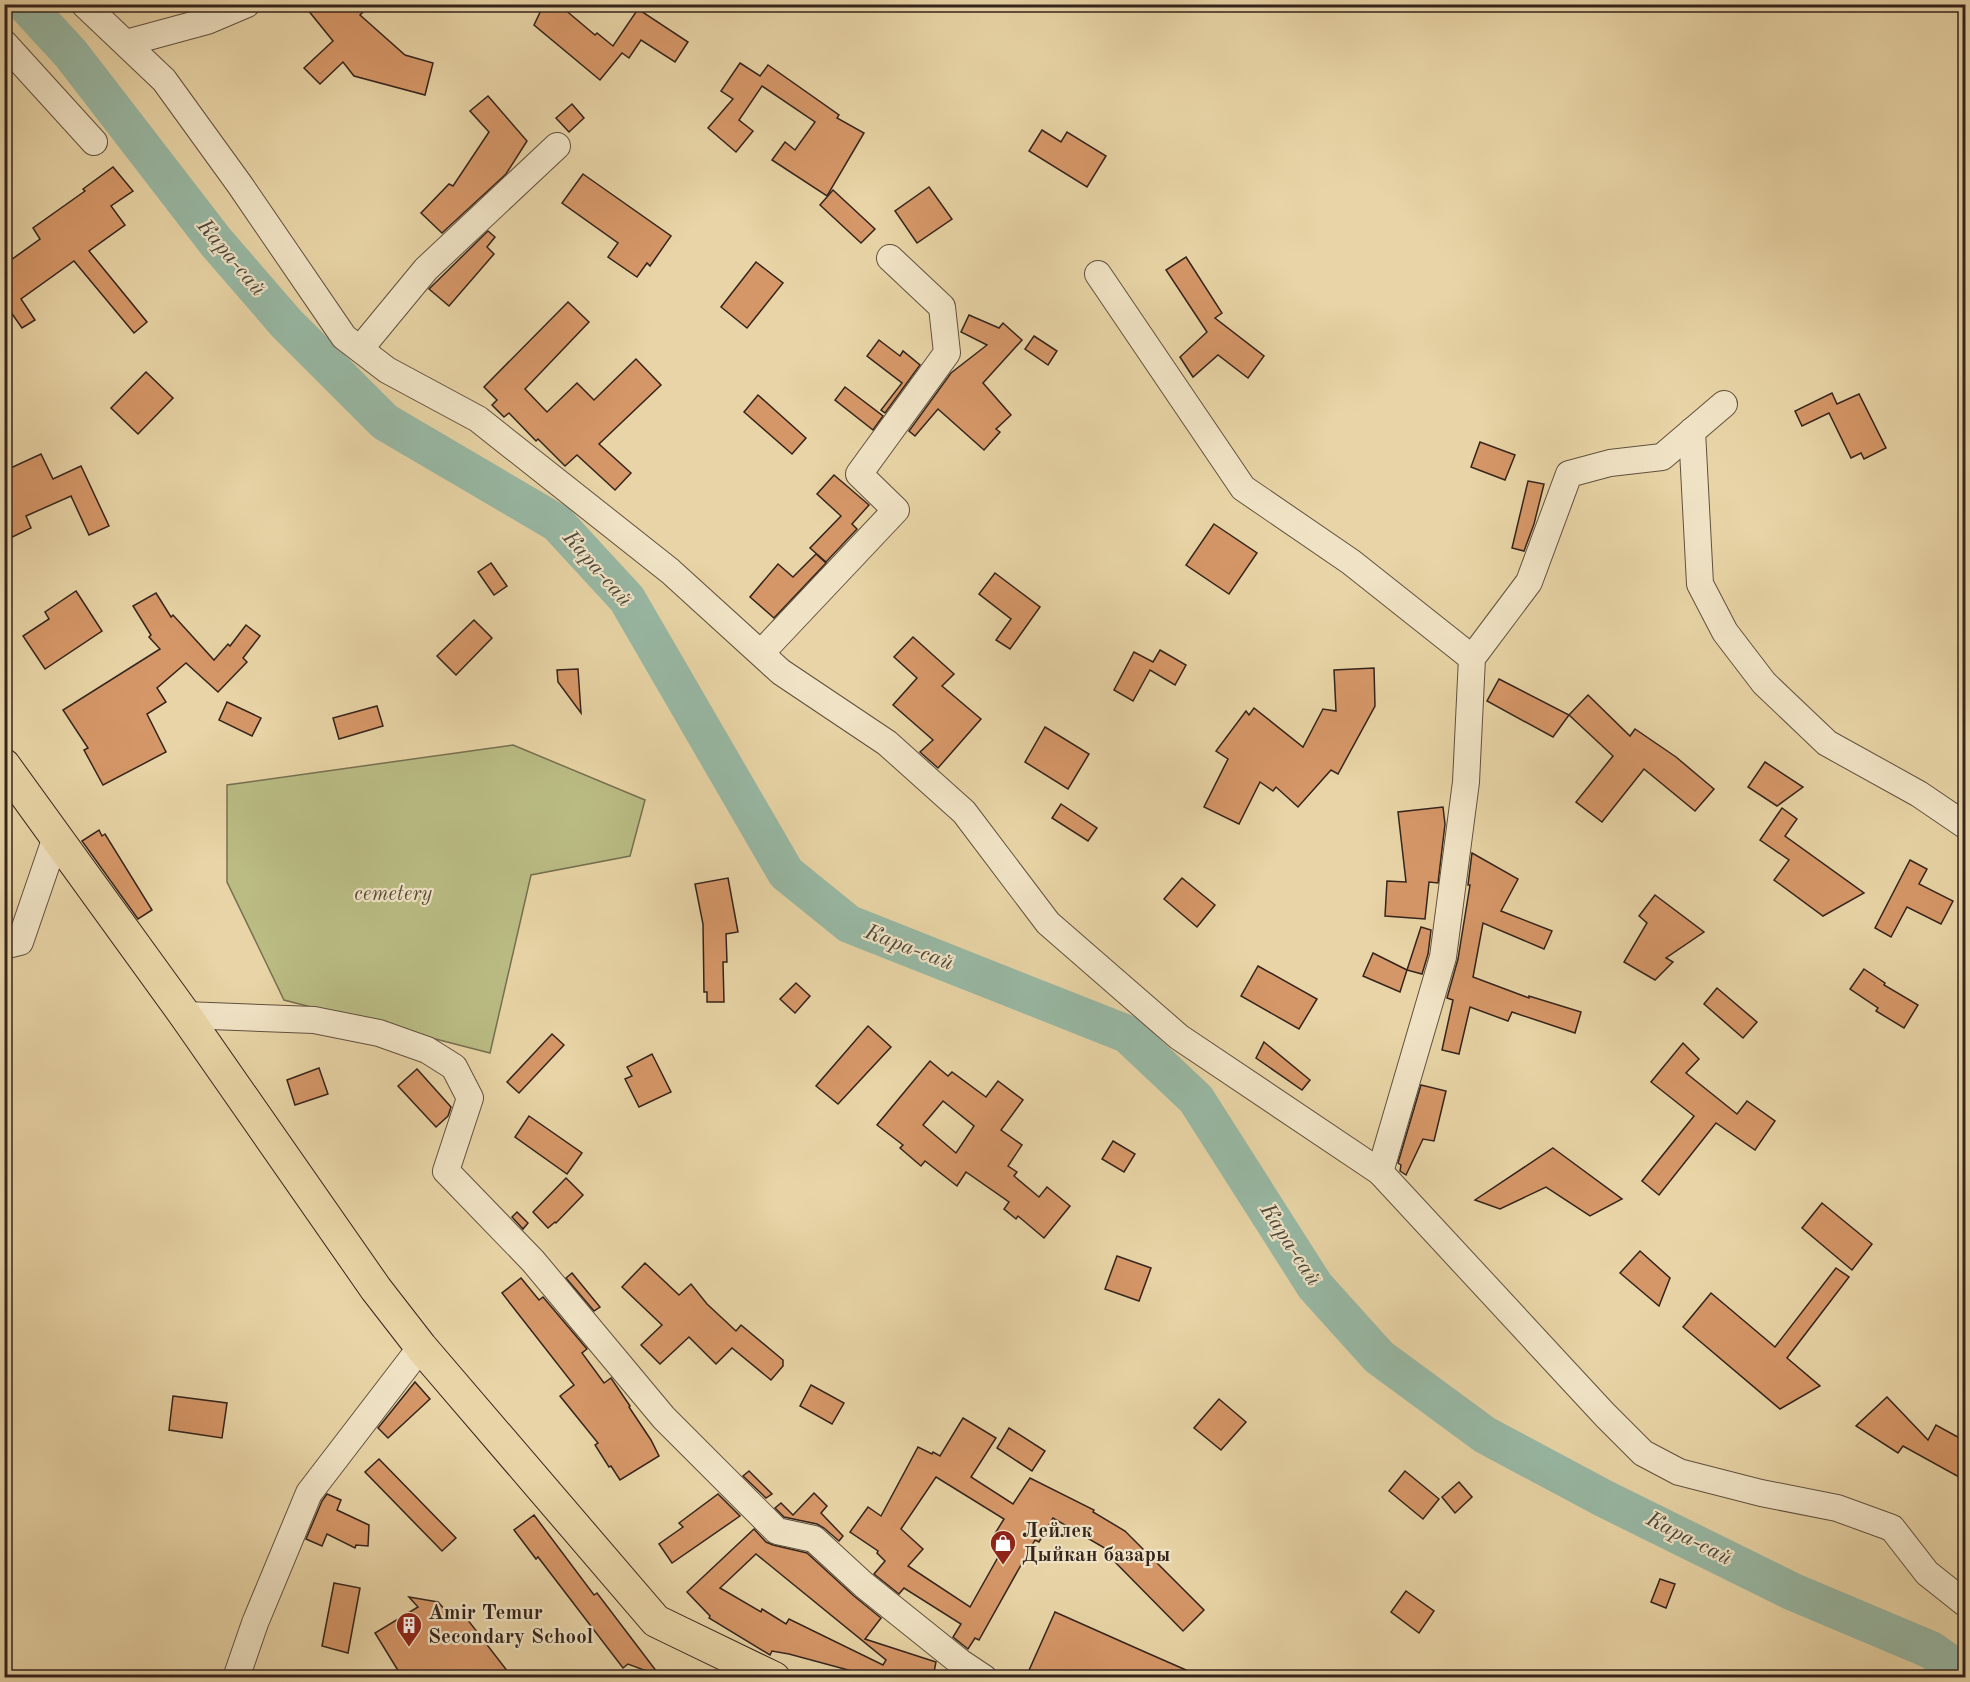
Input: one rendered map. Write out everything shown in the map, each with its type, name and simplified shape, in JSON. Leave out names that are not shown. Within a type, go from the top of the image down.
[{"type":"main road","points":[[4,765],[185,1015],[376,1289],[421,1347],[656,1621],[774,1677]]},
{"type":"street","points":[[84,4],[164,80],[240,185],[344,337],[387,370],[478,419],[670,571],[781,672],[887,743],[964,812],[1048,923],[1179,1036],[1380,1172],[1642,1453],[1679,1472],[1837,1508],[1892,1528],[1927,1572],[1965,1604]]},
{"type":"street","points":[[126,43],[207,21],[248,4]]},
{"type":"street","points":[[4,43],[94,142]]},
{"type":"street","points":[[360,349],[426,269],[557,146]]},
{"type":"street","points":[[760,653],[896,510],[859,474],[947,353],[942,307],[890,258]]},
{"type":"street","points":[[1098,274],[1243,489],[1351,562],[1472,658]]},
{"type":"street","points":[[1380,1172],[1443,957],[1466,782],[1472,658],[1529,582],[1569,474],[1610,463],[1662,457],[1724,404]]},
{"type":"street","points":[[1692,431],[1700,584],[1725,632],[1764,684],[1827,743],[1919,794],[1965,826]]},
{"type":"street","points":[[4,946],[20,942],[56,837]]},
{"type":"street","points":[[185,1015],[314,1020],[379,1033],[427,1050],[454,1067],[470,1098],[446,1171],[533,1262],[664,1418],[777,1531],[814,1539],[864,1585],[960,1662],[984,1677]]},
{"type":"street","points":[[236,1677],[255,1623],[309,1493],[421,1347]]},
{"type":"green space","name":"cemetery","points":[[513,745],[645,800],[630,856],[531,875],[490,1053],[284,1000],[227,882],[227,785]]},
{"type":"building","points":[[303,4],[371,4],[360,15],[405,55],[433,63],[425,95],[354,76],[343,62],[320,84],[304,68],[333,41]]},
{"type":"building","points":[[544,4],[561,11],[563,8],[595,35],[597,33],[613,46],[638,9],[688,42],[675,62],[641,40],[629,58],[622,53],[600,80],[534,25]]},
{"type":"building","points":[[740,63],[760,76],[768,65],[839,115],[837,118],[864,133],[827,196],[772,160],[785,142],[795,150],[815,122],[762,86],[739,120],[753,131],[736,152],[708,128],[733,99],[721,91]]},
{"type":"building","points":[[488,96],[527,141],[506,174],[442,233],[421,213],[449,184],[453,186],[489,132],[470,111]]},
{"type":"building","points":[[572,104],[584,118],[569,132],[556,118]]},
{"type":"building","points":[[1042,130],[1061,142],[1067,132],[1106,156],[1087,187],[1029,151]]},
{"type":"building","points":[[113,167],[133,191],[111,206],[125,225],[89,251],[147,322],[134,333],[74,261],[21,299],[35,320],[22,328],[8,308],[4,311],[4,265],[40,239],[33,228],[85,191],[83,189]]},
{"type":"building","points":[[583,174],[671,236],[650,266],[647,263],[637,277],[608,257],[618,243],[562,203]]},
{"type":"building","points":[[929,187],[952,219],[917,243],[895,211]]},
{"type":"building","points":[[833,190],[875,229],[861,243],[820,205]]},
{"type":"building","points":[[488,231],[495,237],[487,247],[494,254],[449,306],[429,289]]},
{"type":"building","points":[[1186,257],[1222,313],[1215,318],[1264,356],[1248,378],[1218,355],[1193,377],[1180,357],[1207,332],[1166,270]]},
{"type":"building","points":[[756,262],[783,283],[747,328],[721,307]]},
{"type":"building","points":[[568,302],[589,322],[525,389],[547,412],[577,383],[594,400],[636,359],[661,385],[599,444],[631,473],[615,490],[577,455],[565,466],[509,413],[504,417],[492,405],[497,400],[484,387]]},
{"type":"building","points":[[969,315],[999,328],[1003,323],[1022,340],[983,383],[1011,415],[996,429],[1000,432],[984,450],[938,409],[915,436],[909,431],[951,373],[987,345],[961,332]]},
{"type":"building","points":[[1034,336],[1057,351],[1048,365],[1025,349]]},
{"type":"building","points":[[879,340],[900,356],[903,351],[920,365],[885,413],[881,410],[902,383],[867,356]]},
{"type":"building","points":[[146,372],[173,398],[138,434],[111,408]]},
{"type":"building","points":[[845,387],[883,416],[873,430],[835,400]]},
{"type":"building","points":[[1832,393],[1837,404],[1859,394],[1886,448],[1864,459],[1861,453],[1851,458],[1829,413],[1802,426],[1795,411]]},
{"type":"building","points":[[758,395],[806,438],[792,454],[744,412]]},
{"type":"building","points":[[1480,442],[1515,455],[1505,480],[1471,467]]},
{"type":"building","points":[[41,454],[53,479],[81,466],[109,526],[89,535],[71,496],[26,516],[31,528],[4,541],[4,471]]},
{"type":"building","points":[[834,475],[869,505],[852,524],[857,529],[826,562],[810,548],[841,516],[817,494]]},
{"type":"building","points":[[1528,481],[1544,484],[1534,524],[1524,551],[1512,548]]},
{"type":"building","points":[[1214,524],[1257,553],[1229,594],[1186,565]]},
{"type":"building","points":[[816,554],[826,563],[774,618],[750,597],[778,564],[793,577]]},
{"type":"building","points":[[491,563],[507,586],[494,595],[478,572]]},
{"type":"building","points":[[995,573],[1040,607],[1010,649],[996,640],[1011,619],[979,594]]},
{"type":"building","points":[[76,591],[102,631],[45,669],[23,636],[49,619],[45,612]]},
{"type":"building","points":[[156,593],[171,617],[173,615],[214,660],[228,644],[230,646],[246,625],[260,636],[243,658],[247,662],[218,692],[186,663],[157,688],[166,702],[147,714],[166,752],[103,785],[84,750],[88,748],[63,710],[160,649],[149,637],[151,635],[133,606]]},
{"type":"building","points":[[474,620],[492,638],[456,675],[437,656]]},
{"type":"building","points":[[913,637],[954,674],[942,686],[981,719],[938,768],[920,752],[933,740],[893,705],[917,678],[894,657]]},
{"type":"building","points":[[1160,650],[1186,665],[1175,685],[1150,670],[1133,701],[1114,690],[1134,652],[1153,662]]},
{"type":"building","points":[[1374,668],[1375,706],[1338,774],[1331,770],[1298,807],[1276,787],[1273,791],[1260,782],[1239,824],[1204,807],[1228,759],[1216,751],[1246,711],[1249,715],[1254,708],[1303,747],[1323,709],[1336,711],[1334,670]]},
{"type":"building","points":[[578,669],[581,713],[558,682],[557,670]]},
{"type":"building","points":[[1499,679],[1569,715],[1553,737],[1487,701]]},
{"type":"building","points":[[1588,695],[1630,736],[1635,729],[1676,757],[1714,789],[1695,811],[1644,769],[1602,822],[1576,802],[1613,756],[1569,715]]},
{"type":"building","points":[[227,702],[261,718],[252,736],[219,720]]},
{"type":"building","points":[[377,706],[383,726],[339,739],[333,718]]},
{"type":"building","points":[[1045,727],[1089,754],[1068,789],[1025,762]]},
{"type":"building","points":[[1765,762],[1803,787],[1777,806],[1748,787]]},
{"type":"building","points":[[1061,804],[1097,828],[1088,841],[1052,818]]},
{"type":"building","points":[[1443,807],[1445,824],[1438,883],[1429,882],[1425,919],[1385,916],[1387,881],[1406,882],[1398,812]]},
{"type":"building","points":[[1782,808],[1797,819],[1785,836],[1864,893],[1823,916],[1774,880],[1789,860],[1760,840]]},
{"type":"building","points":[[99,830],[102,836],[105,834],[152,910],[138,919],[82,841]]},
{"type":"building","points":[[1472,853],[1518,879],[1501,911],[1552,931],[1544,949],[1483,923],[1473,977],[1529,998],[1529,996],[1581,1012],[1575,1033],[1512,1012],[1508,1021],[1470,1007],[1459,1054],[1442,1050],[1453,1000],[1447,998],[1458,959],[1470,885],[1468,885]]},
{"type":"building","points":[[1910,860],[1927,869],[1919,884],[1953,901],[1941,924],[1907,907],[1891,937],[1875,928]]},
{"type":"building","points":[[728,878],[738,932],[726,934],[727,962],[723,962],[724,1002],[707,1002],[707,992],[704,992],[703,924],[695,884]]},
{"type":"building","points":[[1182,878],[1215,905],[1197,927],[1164,899]]},
{"type":"building","points":[[1655,895],[1704,932],[1666,958],[1673,962],[1655,980],[1624,962],[1647,923],[1639,916]]},
{"type":"building","points":[[1421,927],[1431,930],[1428,954],[1422,974],[1407,970]]},
{"type":"building","points":[[1373,953],[1407,970],[1400,992],[1363,976]]},
{"type":"building","points":[[1258,966],[1317,999],[1299,1029],[1241,996]]},
{"type":"building","points":[[1864,969],[1885,983],[1884,985],[1918,1005],[1904,1028],[1876,1011],[1878,1008],[1850,989]]},
{"type":"building","points":[[796,983],[810,996],[795,1013],[780,999]]},
{"type":"building","points":[[1717,988],[1757,1022],[1743,1038],[1704,1004]]},
{"type":"building","points":[[868,1026],[891,1047],[838,1104],[816,1086]]},
{"type":"building","points":[[552,1034],[564,1045],[519,1093],[507,1082]]},
{"type":"building","points":[[1264,1042],[1310,1080],[1302,1090],[1256,1058]]},
{"type":"building","points":[[1683,1043],[1699,1059],[1686,1073],[1737,1114],[1747,1101],[1775,1121],[1755,1150],[1716,1123],[1659,1195],[1642,1181],[1694,1116],[1651,1082]]},
{"type":"building","points":[[652,1054],[671,1092],[639,1107],[625,1079],[632,1076],[627,1067]]},
{"type":"building","points":[[930,1061],[948,1076],[952,1072],[986,1097],[998,1081],[1023,1100],[1001,1130],[1022,1145],[1008,1166],[1017,1172],[1014,1176],[1039,1197],[1047,1187],[1070,1206],[1044,1238],[1018,1216],[1016,1219],[1004,1209],[1009,1202],[966,1172],[957,1186],[925,1161],[921,1166],[900,1148],[903,1145],[877,1125]],"holes":[[[943,1101],[974,1126],[956,1153],[923,1125]]]},
{"type":"building","points":[[319,1068],[328,1094],[295,1105],[287,1080]]},
{"type":"building","points":[[417,1069],[451,1107],[448,1116],[436,1127],[398,1086]]},
{"type":"building","points":[[1421,1085],[1446,1091],[1434,1141],[1423,1139],[1406,1175],[1400,1171],[1401,1165],[1398,1163]]},
{"type":"building","points":[[529,1116],[582,1153],[567,1174],[515,1137]]},
{"type":"building","points":[[1113,1141],[1135,1154],[1124,1172],[1102,1159]]},
{"type":"building","points":[[1553,1148],[1622,1199],[1590,1216],[1546,1187],[1500,1209],[1475,1200]]},
{"type":"building","points":[[566,1178],[583,1195],[556,1223],[548,1228],[533,1212]]},
{"type":"building","points":[[1822,1203],[1872,1244],[1852,1270],[1802,1228]]},
{"type":"building","points":[[517,1212],[528,1223],[523,1229],[512,1217]]},
{"type":"building","points":[[1640,1251],[1670,1278],[1659,1306],[1620,1273]]},
{"type":"building","points":[[1117,1256],[1151,1268],[1139,1301],[1105,1289]]},
{"type":"building","points":[[645,1263],[679,1295],[691,1284],[707,1304],[736,1331],[741,1325],[783,1360],[783,1366],[771,1380],[732,1348],[716,1364],[689,1337],[660,1364],[641,1345],[662,1325],[622,1287]]},
{"type":"building","points":[[1836,1268],[1849,1277],[1787,1358],[1820,1386],[1780,1409],[1683,1327],[1711,1293],[1775,1347]]},
{"type":"building","points":[[572,1273],[600,1307],[594,1311],[566,1278]]},
{"type":"building","points":[[521,1278],[539,1300],[543,1297],[587,1349],[582,1353],[604,1383],[611,1378],[659,1456],[620,1480],[611,1466],[609,1467],[595,1445],[598,1443],[560,1396],[574,1385],[502,1293]]},
{"type":"building","points":[[415,1382],[430,1399],[388,1438],[378,1428]]},
{"type":"building","points":[[811,1385],[844,1403],[832,1424],[800,1406]]},
{"type":"building","points":[[173,1396],[227,1403],[222,1438],[169,1430]]},
{"type":"building","points":[[1887,1397],[1928,1440],[1936,1425],[1965,1441],[1965,1466],[1959,1477],[1903,1446],[1898,1453],[1856,1426]]},
{"type":"building","points":[[1219,1399],[1246,1422],[1221,1450],[1194,1428]]},
{"type":"building","points":[[963,1418],[996,1438],[971,1477],[1013,1504],[1030,1478],[1094,1510],[1093,1512],[1125,1531],[1204,1610],[1183,1631],[1115,1562],[1120,1557],[1053,1518],[1039,1542],[1035,1540],[979,1640],[975,1638],[968,1649],[953,1637],[961,1624],[904,1588],[899,1594],[874,1574],[885,1561],[877,1553],[878,1551],[850,1532],[868,1507],[881,1516],[918,1447],[940,1456]],"holes":[[[936,1477],[1004,1519],[994,1535],[1006,1543],[970,1607],[908,1566],[923,1549],[901,1529]]]},
{"type":"building","points":[[1009,1428],[1045,1451],[1032,1471],[997,1448]]},
{"type":"building","points":[[379,1459],[456,1538],[442,1551],[365,1472]]},
{"type":"building","points":[[749,1471],[772,1494],[766,1498],[743,1476]]},
{"type":"building","points":[[1405,1471],[1439,1499],[1423,1519],[1389,1491]]},
{"type":"building","points":[[1459,1482],[1472,1497],[1455,1513],[1442,1497]]},
{"type":"building","points":[[814,1493],[827,1506],[821,1513],[843,1536],[839,1541],[817,1524],[784,1517],[775,1508],[781,1503],[793,1515]]},
{"type":"building","points":[[327,1494],[341,1500],[337,1510],[369,1525],[368,1546],[356,1545],[355,1548],[327,1534],[322,1546],[306,1539]]},
{"type":"building","points":[[718,1494],[740,1516],[672,1563],[659,1544],[683,1527],[679,1523]]},
{"type":"building","points":[[534,1515],[594,1595],[597,1593],[660,1676],[628,1664],[623,1668],[538,1557],[536,1559],[514,1530]]},
{"type":"building","points":[[754,1529],[766,1542],[807,1553],[881,1618],[865,1639],[936,1662],[933,1677],[874,1677],[789,1654],[772,1651],[770,1655],[709,1618],[710,1616],[687,1592]],"holes":[[[756,1554],[886,1660],[883,1665],[789,1619],[786,1624],[720,1588]]]},
{"type":"building","points":[[1660,1579],[1675,1584],[1666,1608],[1651,1602]]},
{"type":"building","points":[[334,1583],[360,1588],[348,1653],[322,1646]]},
{"type":"building","points":[[1406,1591],[1434,1611],[1419,1633],[1391,1612]]},
{"type":"building","points":[[409,1597],[438,1602],[456,1621],[464,1615],[512,1677],[402,1677],[375,1633],[418,1607]]},
{"type":"building","points":[[1055,1612],[1145,1652],[1202,1677],[1026,1677]]},
{"type":"waterway","name":"Кара-сай","points":[[25,4],[71,54],[216,242],[286,323],[385,422],[557,523],[627,599],[786,873],[849,924],[1127,1034],[1196,1099],[1315,1286],[1379,1357],[1485,1435],[1603,1498],[1791,1591],[1931,1650],[1966,1675]]},
{"type":"place","name":"Лейлек Дыйкан базары","points":[[1003,1566]]},
{"type":"place","name":"Amir Temur Secondary School","points":[[409,1648]]}]
